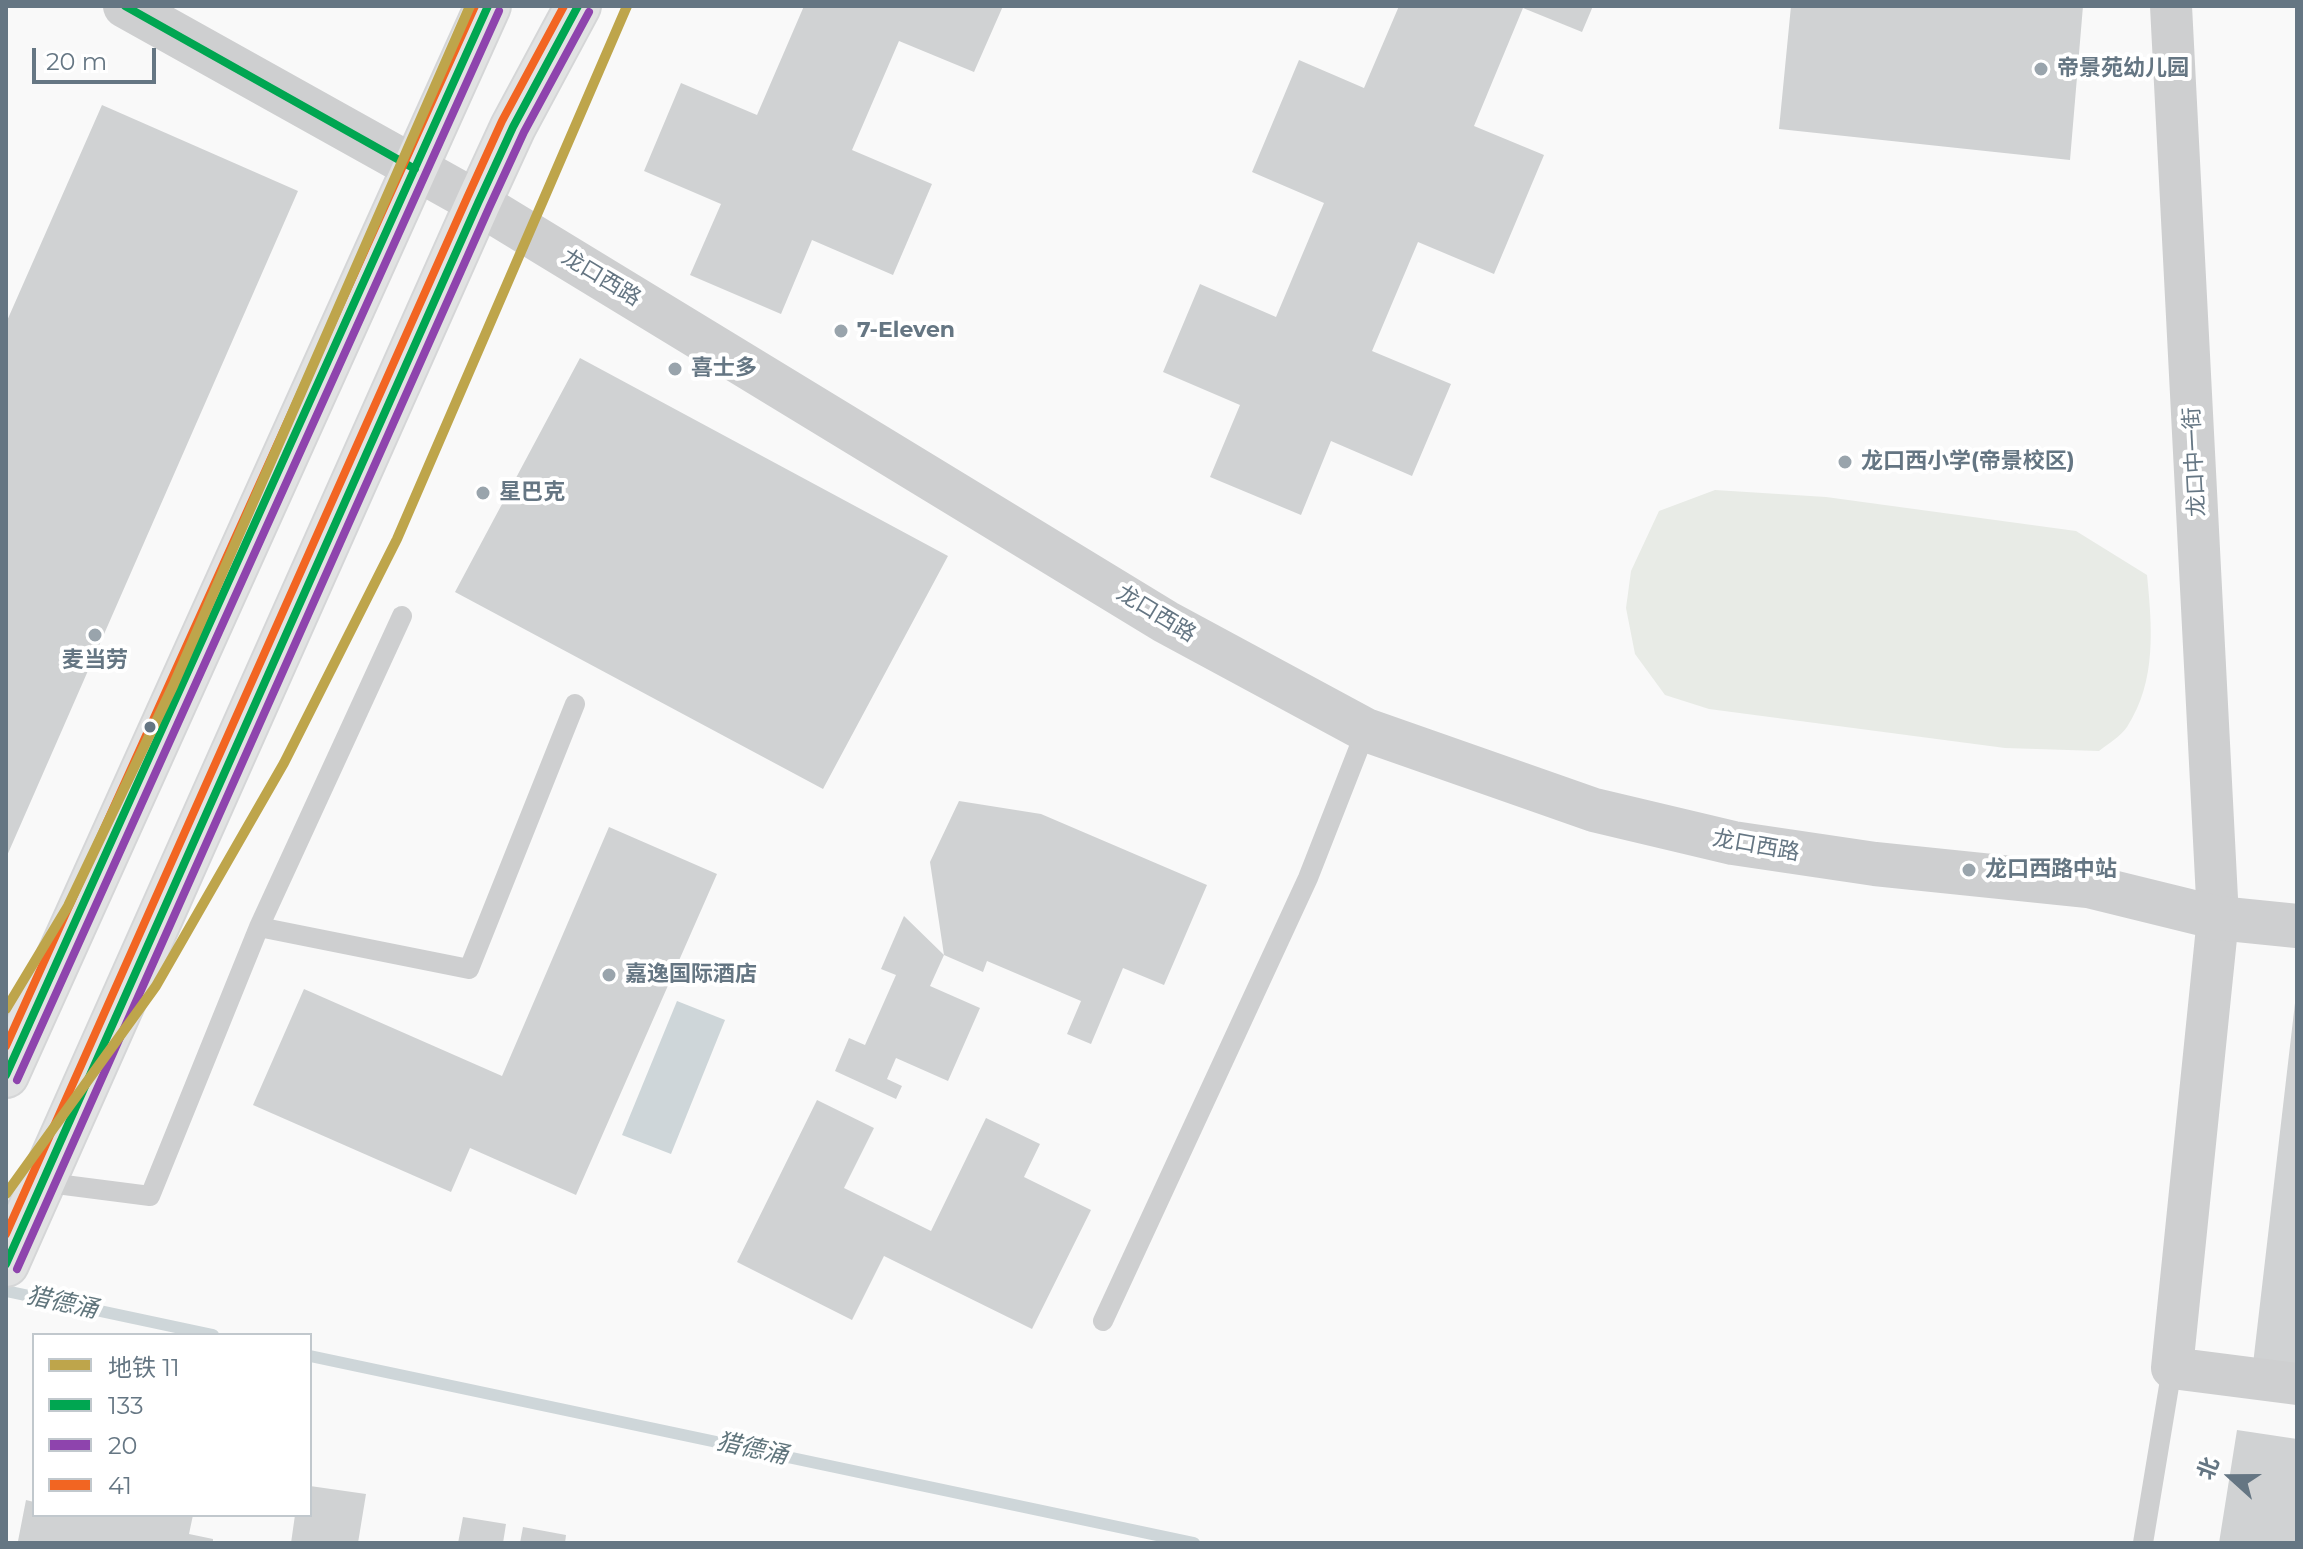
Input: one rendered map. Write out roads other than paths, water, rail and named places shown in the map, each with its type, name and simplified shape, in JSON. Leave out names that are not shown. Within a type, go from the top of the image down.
[{"type":"main road","points":[[6,1075],[488,6]]},
{"type":"main road","points":[[12,1249],[478,203],[513,127],[578,6]]},
{"type":"street","name":"龙口西路","points":[[125,6],[478,203],[1166,622],[1366,730],[1594,810],[1733,843],[1875,864],[2088,886],[2218,918],[2297,926]]},
{"type":"street","name":"龙口中一街","points":[[2171,6],[2218,918],[2172,1368]]},
{"type":"street","points":[[2172,1368],[2297,1384]]},
{"type":"lane","points":[[41,1182],[150,1196],[259,927],[402,616]]},
{"type":"lane","points":[[259,927],[469,969],[575,704]]},
{"type":"lane","points":[[1103,1321],[1308,878],[1366,730]]},
{"type":"lane","points":[[2143,1543],[2172,1368]]},
{"type":"waterway","name":"猎德涌","points":[[6,1291],[204,1333]]},
{"type":"waterway","name":"猎德涌","points":[[312,1356],[1194,1543]]},
{"type":"metro line","name":"11","points":[[6,1009],[68,906],[173,686],[470,6]]},
{"type":"metro line","name":"11","points":[[6,1194],[156,986],[284,763],[397,539],[627,6]]},
{"type":"place","name":"帝景苑幼儿园","points":[[2041,69]]},
{"type":"place","name":"7-Eleven","points":[[841,331]]},
{"type":"place","name":"喜士多","points":[[675,369]]},
{"type":"place","name":"龙口西小学(帝景校区)","points":[[1845,462]]},
{"type":"place","name":"星巴克","points":[[483,493]]},
{"type":"place","name":"麦当劳","points":[[95,635]]},
{"type":"place","name":"龙口西路中站","points":[[1969,870]]},
{"type":"place","name":"嘉逸国际酒店","points":[[609,975]]}]
